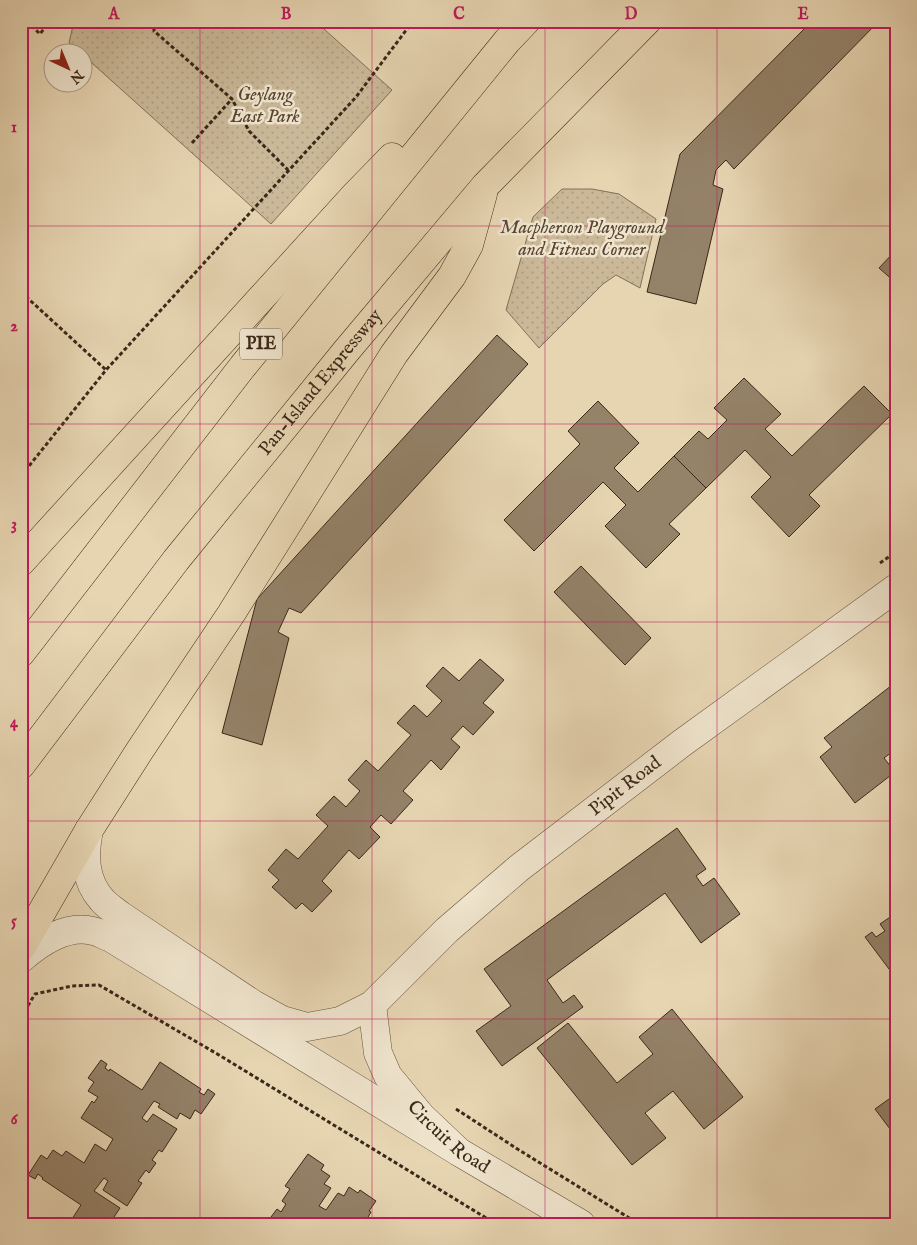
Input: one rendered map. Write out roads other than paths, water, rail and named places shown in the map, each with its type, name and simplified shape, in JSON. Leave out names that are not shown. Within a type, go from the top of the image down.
[{"type":"highway","name":"PIE","points":[[21,652],[243,366],[507,41],[526,21]]},
{"type":"highway","name":"Pan-Island Expressway","points":[[21,765],[176,560],[347,350],[485,186],[647,21]]},
{"type":"highway","points":[[21,562],[356,194],[507,41]]},
{"type":"highway","points":[[21,948],[89,830],[145,742],[231,614],[394,354],[452,276],[469,245],[485,186]]},
{"type":"street","name":"Pipit Road","points":[[89,830],[85,851],[86,868],[102,900],[120,915],[253,1004],[282,1020],[307,1027],[340,1021],[372,1005],[447,930],[519,868],[682,743],[896,588]]},
{"type":"street","points":[[21,960],[35,947],[52,937],[72,931],[91,930],[111,938],[459,1152]]},
{"type":"street","name":"Circuit Road","points":[[372,1005],[378,1053],[388,1076],[421,1116],[459,1152],[581,1224]]},
{"type":"park label","name":"Geylang East Park","points":[[265,106]]},
{"type":"park label","name":"Macpherson Playground and Fitness Corner","points":[[582,239]]}]
